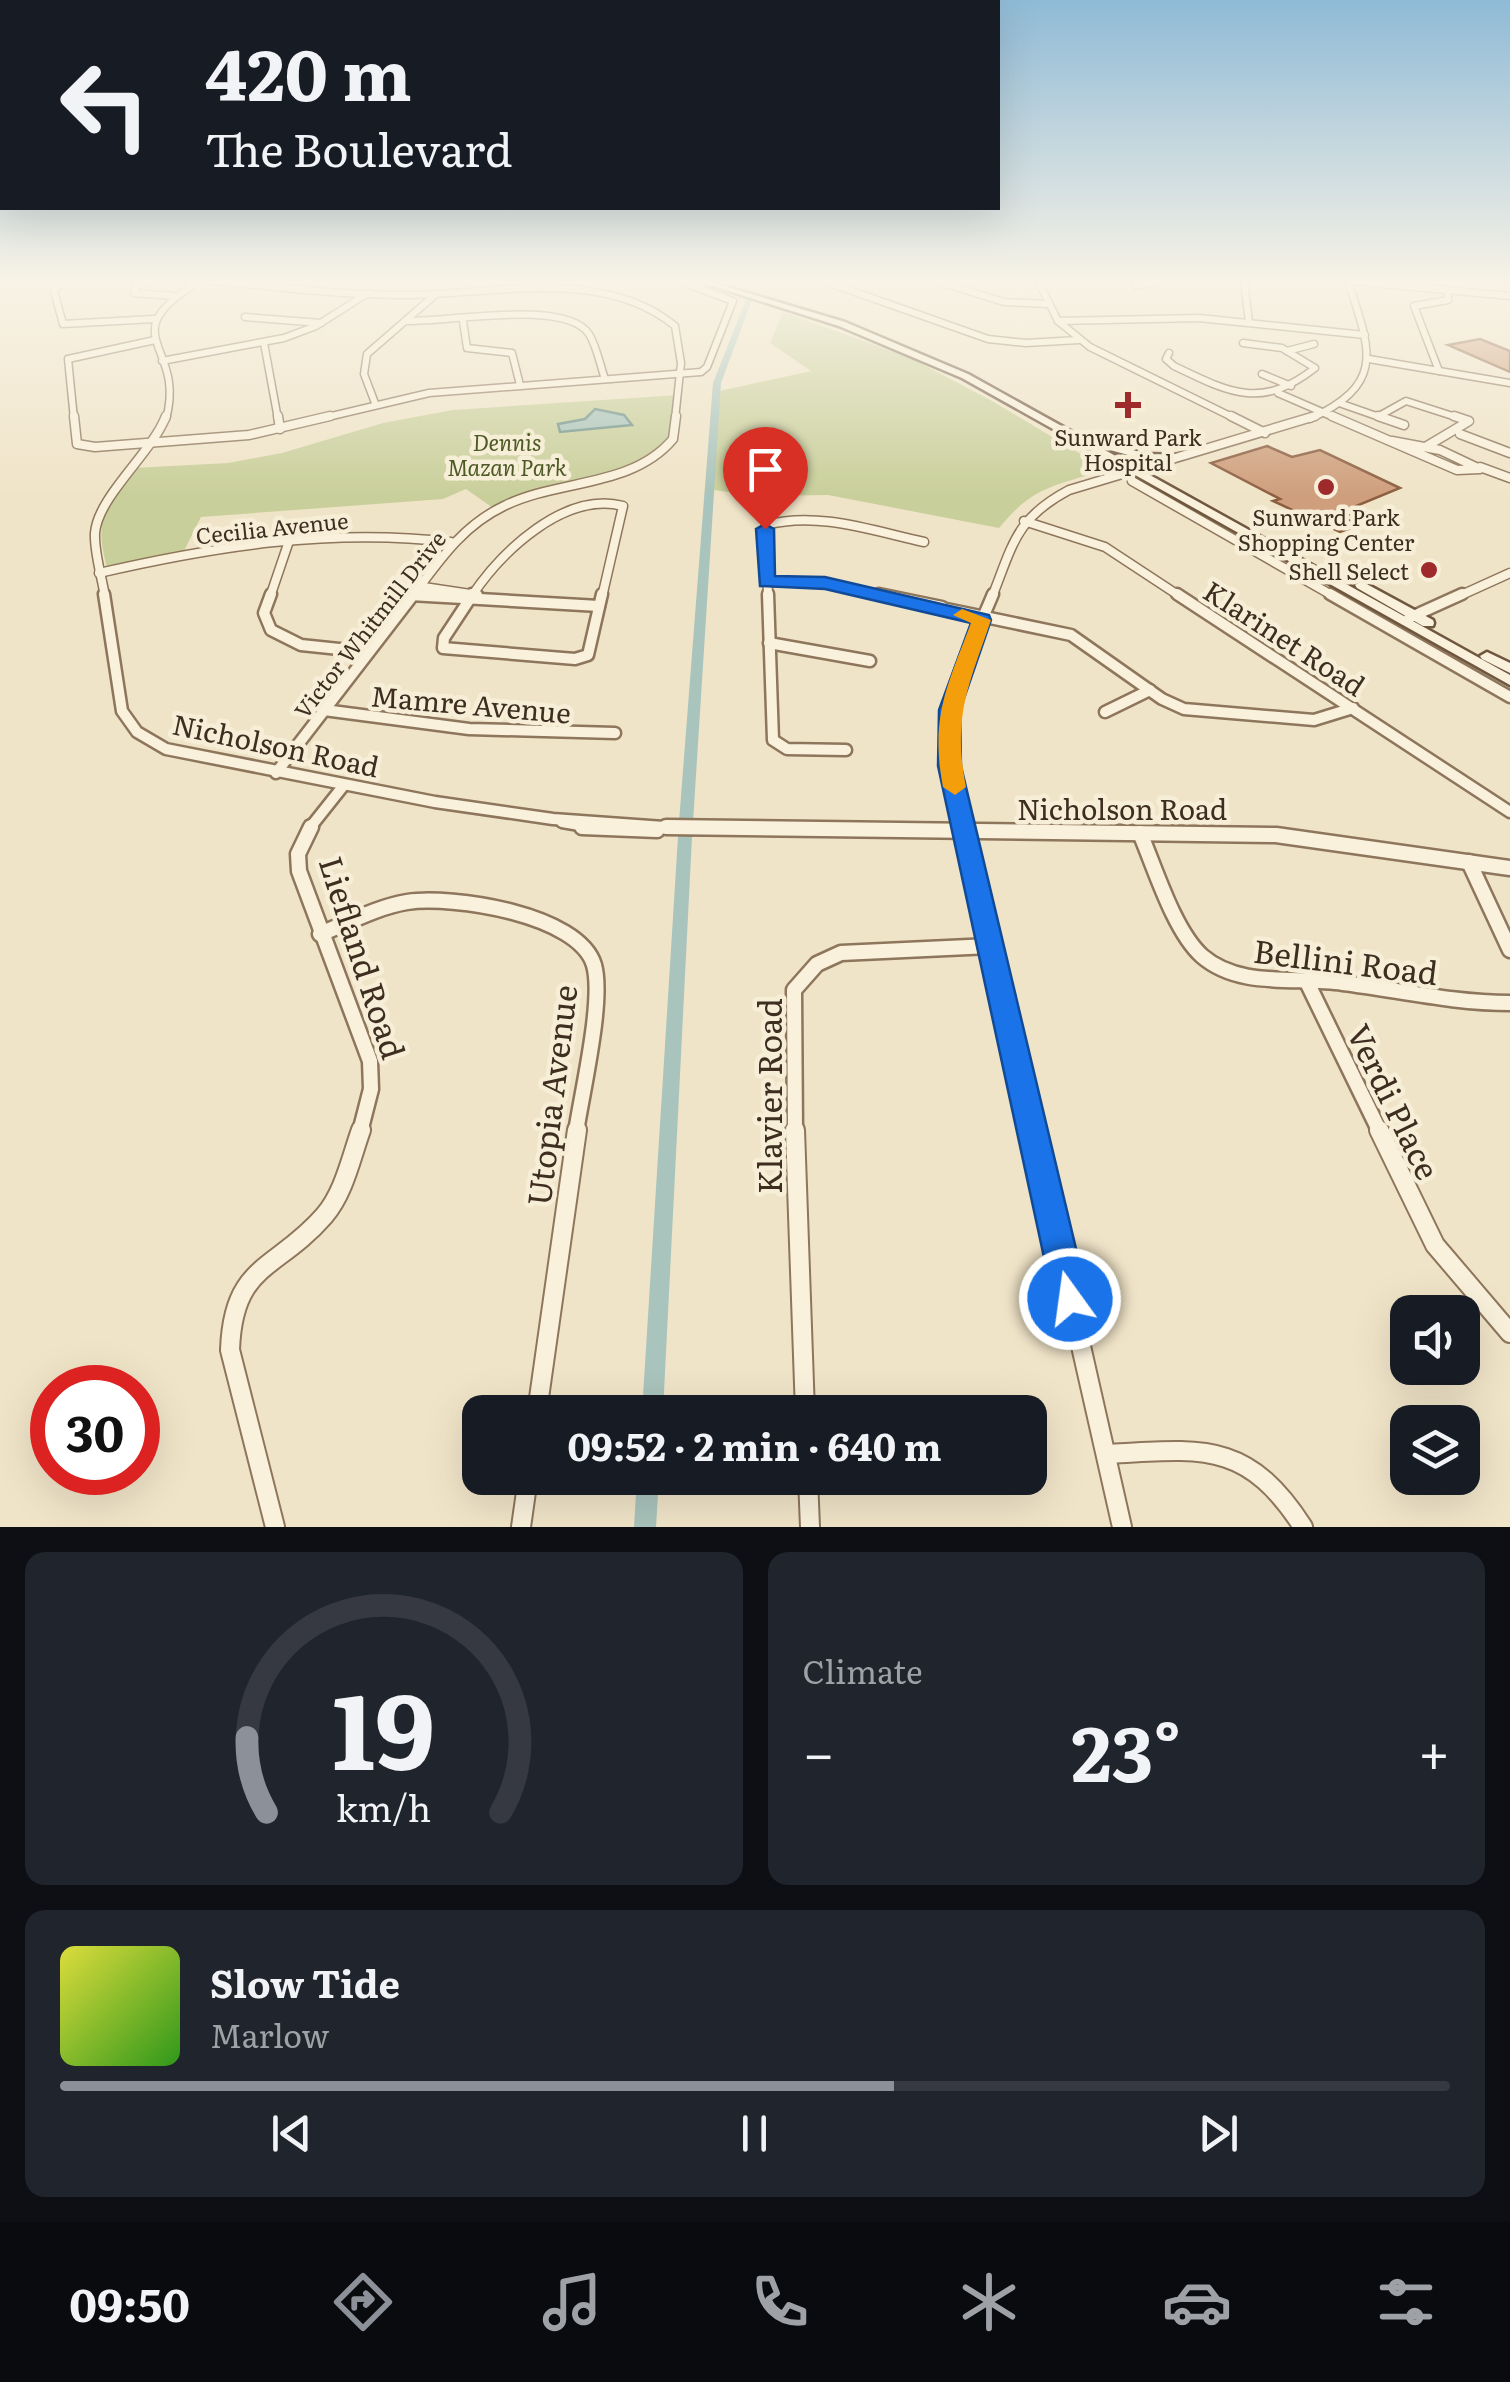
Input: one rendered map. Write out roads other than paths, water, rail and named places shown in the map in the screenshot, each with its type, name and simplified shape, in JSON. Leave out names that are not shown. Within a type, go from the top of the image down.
[{"type":"street","points":[[88,352],[66,361],[78,444],[222,439],[280,429],[375,403],[520,385],[678,375],[706,370],[713,352]]},
{"type":"street","name":"Nicholson Road","points":[[159,352],[170,401],[162,425],[99,517],[95,540],[119,698],[129,724],[146,739],[180,754],[592,829],[1303,836],[1510,868]]},
{"type":"street","points":[[162,361],[212,352]]},
{"type":"street","points":[[266,352],[280,429]]},
{"type":"street","points":[[369,352],[364,374],[375,403]]},
{"type":"street","points":[[505,352],[512,353],[520,385]]},
{"type":"street","points":[[595,352],[605,379]]},
{"type":"street","name":"Victor Whitmill Drive","points":[[276,773],[451,542],[474,522],[523,498],[632,468],[662,454],[673,439],[681,352]]},
{"type":"street","points":[[914,352],[1002,395],[1510,681]]},
{"type":"street","points":[[928,352],[1002,387],[1114,448],[1147,457],[1177,458]]},
{"type":"street","points":[[1101,352],[1264,433]]},
{"type":"street","points":[[1170,353],[1166,360],[1174,366],[1235,394],[1254,398],[1278,393],[1315,366],[1289,352]]},
{"type":"street","points":[[1122,1527],[949,766],[947,728],[954,691],[1024,521],[1040,504],[1060,494],[1327,412],[1342,404],[1362,383],[1368,352]]},
{"type":"street","points":[[1432,352],[1439,371]]},
{"type":"street","points":[[1369,359],[1510,383]]},
{"type":"street","points":[[1262,374],[1291,386]]},
{"type":"street","points":[[1278,393],[1462,471],[1510,465]]},
{"type":"street","points":[[1379,416],[1406,400],[1469,421],[1427,446]]},
{"type":"street","points":[[1342,404],[1404,425]]},
{"type":"street","points":[[1460,434],[1510,454]]},
{"type":"street","points":[[1392,441],[1427,446],[1509,476]]},
{"type":"street","points":[[1114,448],[1138,473],[1510,697]]},
{"type":"street","points":[[1138,473],[1510,669]]},
{"type":"street","points":[[616,502],[622,510],[600,606],[592,650],[581,658],[446,650],[442,642],[497,558],[527,532],[576,510],[616,502]]},
{"type":"street","points":[[846,750],[799,750],[774,743],[765,529],[777,520],[813,520],[924,542]]},
{"type":"street","name":"Klarinet Road","points":[[1024,521],[1105,547],[1510,812]]},
{"type":"street","name":"Cecilia Avenue","points":[[99,574],[203,549],[289,541],[386,534],[451,542]]},
{"type":"street","points":[[289,541],[264,613],[271,630],[301,644],[368,652]]},
{"type":"street","points":[[1390,627],[1510,573]]},
{"type":"street","points":[[766,582],[818,582],[1071,635],[1184,709],[1314,720],[1353,708]]},
{"type":"street","points":[[413,591],[600,606]]},
{"type":"street","points":[[770,643],[870,662]]},
{"type":"street","points":[[1104,712],[1150,690]]},
{"type":"street","name":"Mamre Avenue","points":[[324,710],[418,726],[562,735],[615,733]]},
{"type":"street","name":"Liefland Road","points":[[274,1527],[230,1350],[229,1320],[235,1301],[254,1274],[302,1237],[331,1208],[370,1100],[372,1076],[368,1053],[320,934],[300,874],[298,853],[344,785]]},
{"type":"street","name":"Bellini Road","points":[[1140,833],[1187,939],[1210,962],[1228,972],[1247,977],[1340,982],[1461,1004],[1510,1003]]},
{"type":"street","points":[[1470,862],[1493,920],[1510,950]]},
{"type":"street","name":"Utopia Avenue","points":[[320,934],[397,904],[430,900],[544,922],[566,931],[589,952],[597,986],[539,1395]]},
{"type":"street","name":"Klavier Road","points":[[804,1395],[792,1083],[794,990],[817,964],[842,953],[990,946]]},
{"type":"street","name":"Verdi Place","points":[[1306,980],[1435,1245],[1510,1333]]},
{"type":"street","points":[[1108,1454],[1203,1450],[1242,1461],[1277,1489],[1303,1527]]},
{"type":"street","points":[[521,1527],[526,1495]]},
{"type":"street","points":[[809,1495],[810,1527]]},
{"type":"water","points":[[595,409],[624,415],[632,425],[560,432],[558,424],[585,419]]},
{"type":"waterway","points":[[686,822],[717,383],[729,352]]},
{"type":"waterway","points":[[653,1395],[685,837]]},
{"type":"waterway","points":[[645,1527],[647,1495]]},
{"type":"place","name":"Sunward Park Hospital","points":[[1128,405]]},
{"type":"place","name":"Sunward Park Shopping Center","points":[[1326,487]]},
{"type":"place","name":"Shell Select","points":[[1429,570]]},
{"type":"park label","name":"Dennis Mazan Park","points":[[507,454]]}]
